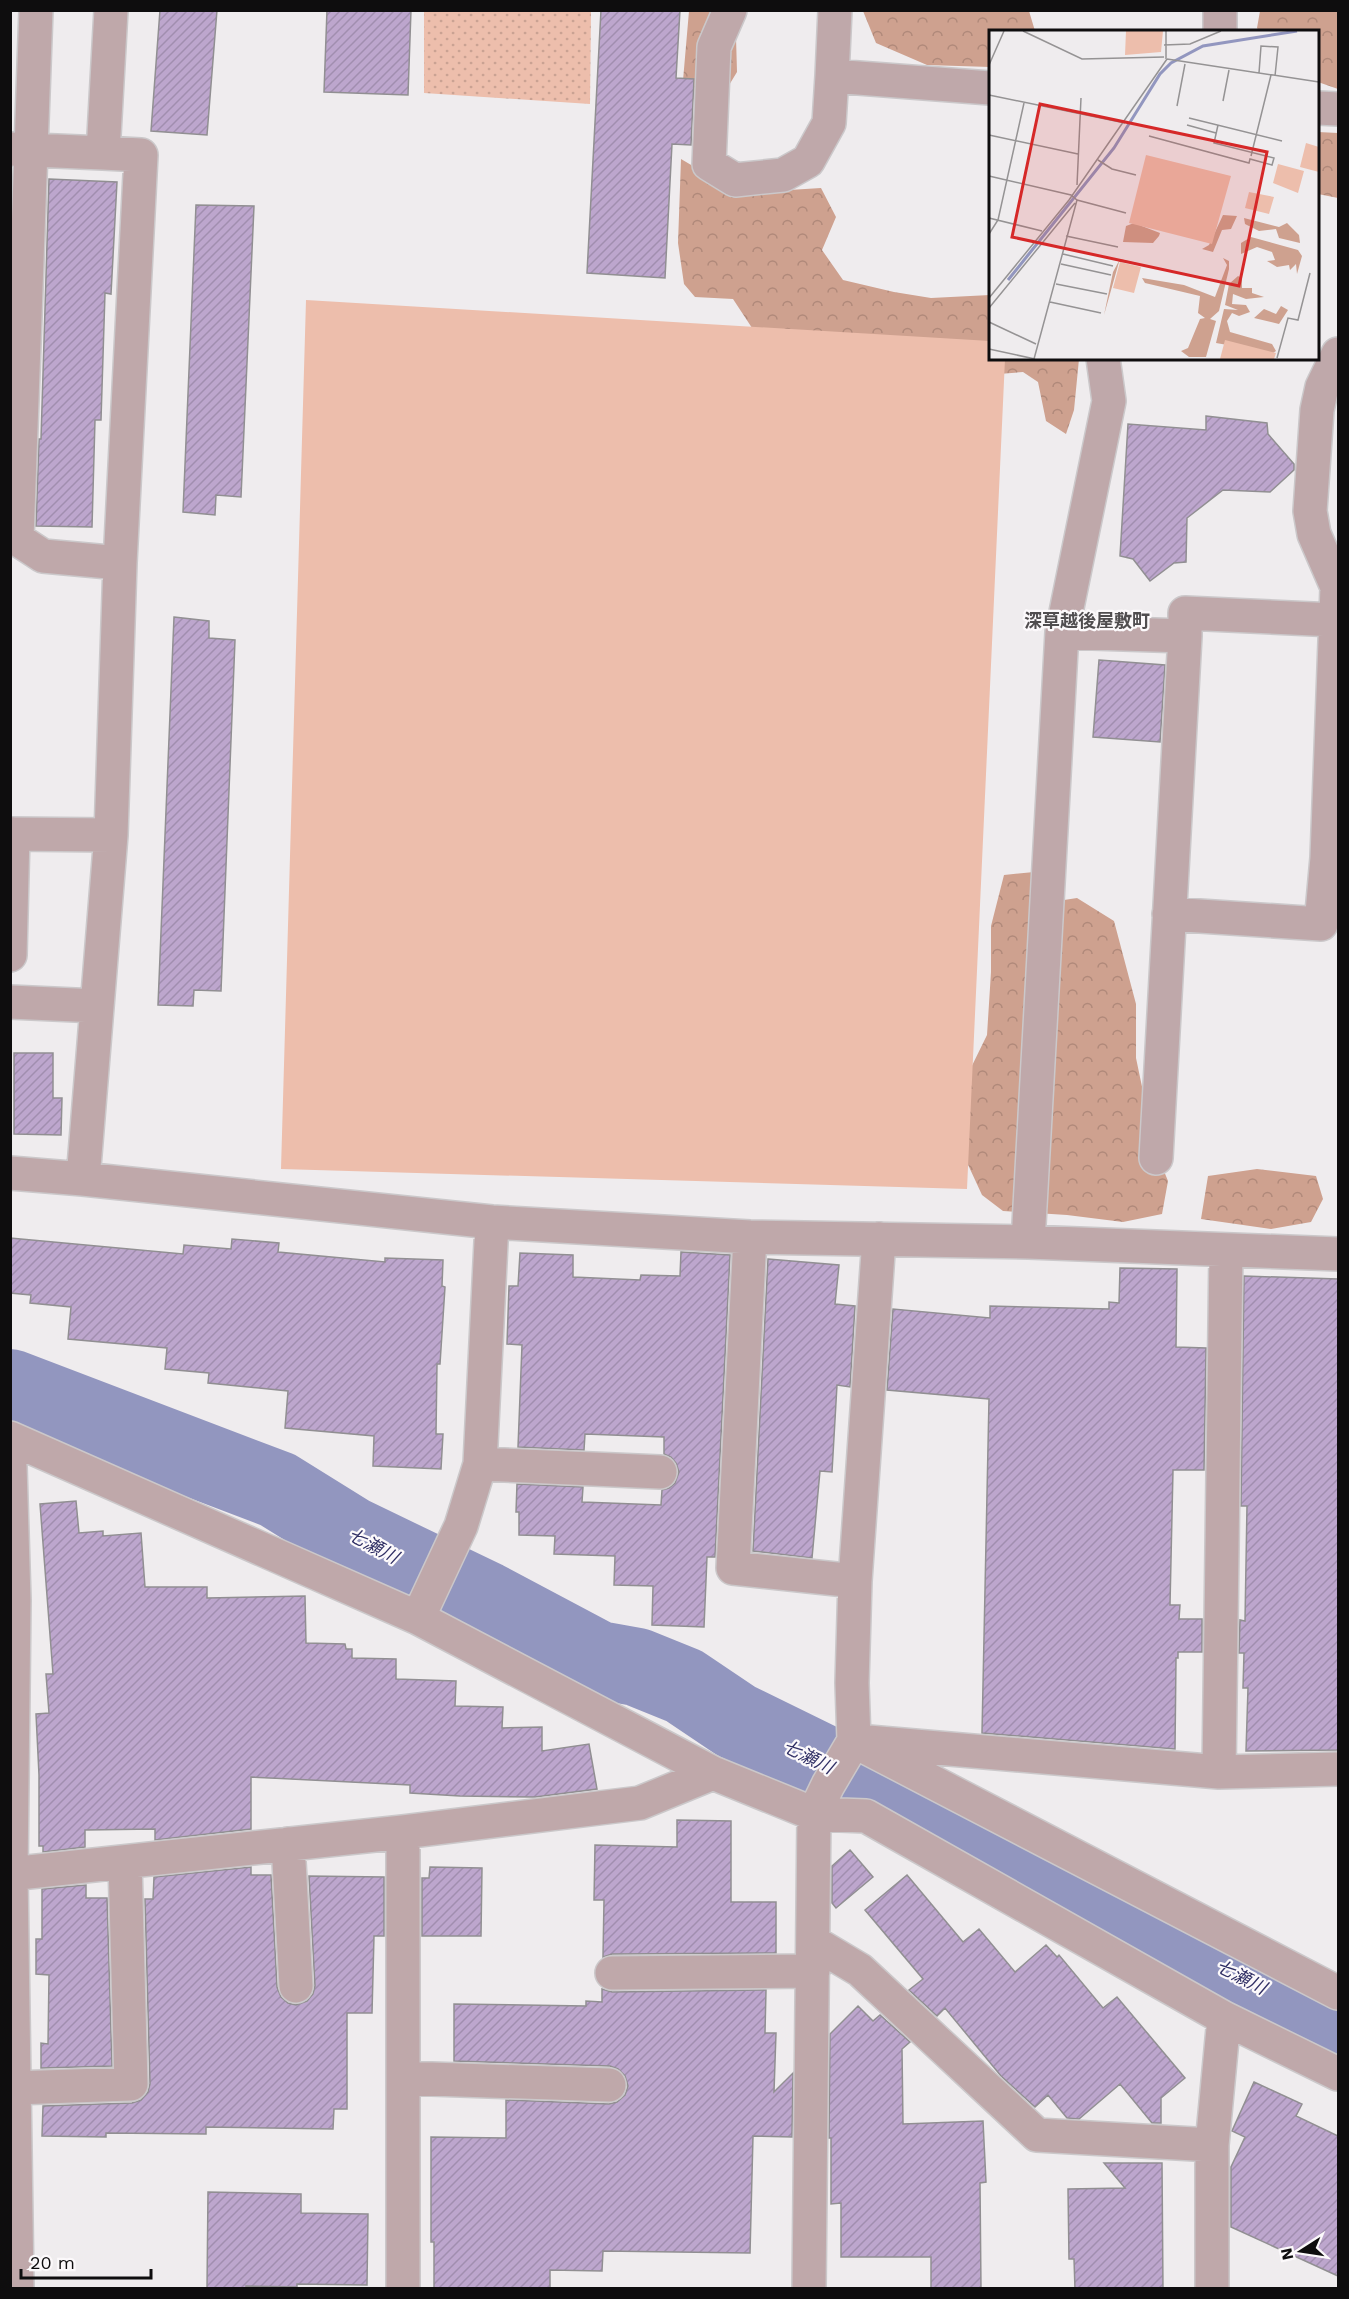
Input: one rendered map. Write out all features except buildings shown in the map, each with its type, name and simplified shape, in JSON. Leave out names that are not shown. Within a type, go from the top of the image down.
[{"type":"street","points":[[36,10],[21,150],[14,539],[43,555],[120,564]]},
{"type":"street","points":[[103,153],[111,10]]},
{"type":"street","points":[[730,10],[714,47],[709,164],[735,180],[783,175],[808,161],[829,123],[835,10]]},
{"type":"street","points":[[1220,10],[1220,30]]},
{"type":"street","points":[[832,76],[989,88]]},
{"type":"street","points":[[1319,108],[1338,109]]},
{"type":"street","points":[[21,150],[141,155],[120,564],[111,836],[83,1179]]},
{"type":"street","points":[[1169,914],[1321,924],[1327,858],[1337,587],[1314,534],[1310,511],[1317,410],[1322,387],[1338,354]]},
{"type":"street","points":[[1028,1242],[1062,632],[1109,401],[1103,360]]},
{"type":"street","points":[[1156,1158],[1185,613],[1335,621]]},
{"type":"street","points":[[1062,632],[1185,636]]},
{"type":"street","points":[[10,955],[12,834],[111,836]]},
{"type":"street","points":[[10,1002],[97,1006]]},
{"type":"street","points":[[10,1173],[492,1222],[750,1237],[1028,1242],[1338,1254]]},
{"type":"street","points":[[424,1605],[461,1526],[480,1464],[492,1222]]},
{"type":"street","points":[[750,1237],[733,1568],[855,1581]]},
{"type":"street","points":[[809,2289],[813,1957],[821,1800],[851,1747],[855,1581],[879,1239]]},
{"type":"street","points":[[1220,1772],[1226,1250]]},
{"type":"street","points":[[10,1438],[424,1605],[713,1773],[821,1800],[866,1816],[1224,2018],[1338,2074]]},
{"type":"street","points":[[480,1464],[660,1472]]},
{"type":"street","points":[[10,1466],[11,1874],[17,2289]]},
{"type":"street","points":[[851,1747],[1220,1772],[1338,1769]]},
{"type":"street","points":[[851,1747],[1338,1994]]},
{"type":"street","points":[[11,1874],[403,1832],[640,1803],[713,1773]]},
{"type":"street","points":[[403,1832],[403,2289]]},
{"type":"street","points":[[288,1844],[296,1986]]},
{"type":"street","points":[[14,2088],[131,2084],[125,1862]]},
{"type":"street","points":[[612,1973],[813,1957],[860,1970],[1037,2135],[1212,2145]]},
{"type":"street","points":[[1212,2289],[1212,2145],[1224,2018]]},
{"type":"street","points":[[403,2078],[609,2085]]},
{"type":"shaded area","points":[[424,11],[591,11],[590,104],[424,93]]},
{"type":"shaded area","points":[[306,300],[989,341],[989,360],[1005,360],[967,1189],[281,1169]]},
{"type":"green space","points":[[689,11],[741,11],[736,37],[737,72],[720,100],[687,99],[682,92]]},
{"type":"green space","points":[[863,11],[1029,11],[1035,30],[989,30],[989,67],[927,65],[876,43]]},
{"type":"green space","points":[[1260,11],[1338,11],[1338,89],[1319,82],[1319,30],[1258,30]]},
{"type":"green space","points":[[1319,132],[1338,133],[1338,198],[1319,194]]},
{"type":"green space","points":[[681,159],[703,172],[789,190],[821,188],[836,217],[822,250],[843,280],[931,298],[989,295],[989,360],[1079,360],[1074,410],[1066,434],[1046,421],[1038,382],[1023,372],[999,374],[756,334],[733,299],[695,297],[684,284],[678,243]]},
{"type":"green space","points":[[1034,872],[1038,904],[1077,898],[1114,921],[1136,1004],[1136,1058],[1155,1149],[1168,1181],[1162,1214],[1123,1222],[1067,1215],[1003,1211],[982,1195],[958,1143],[964,1082],[987,1035],[991,926],[1004,875]]},
{"type":"green space","points":[[1257,1169],[1316,1176],[1323,1199],[1311,1222],[1271,1229],[1201,1219],[1208,1176]]},
{"type":"waterway","name":"七瀬川","points":[[10,1388],[278,1490],[352,1536],[485,1600],[598,1660],[637,1667],[684,1686],[736,1721],[940,1821],[1338,2028]]},
{"type":"district","name":"深草越後屋敷町","points":[[1087,621]]}]
